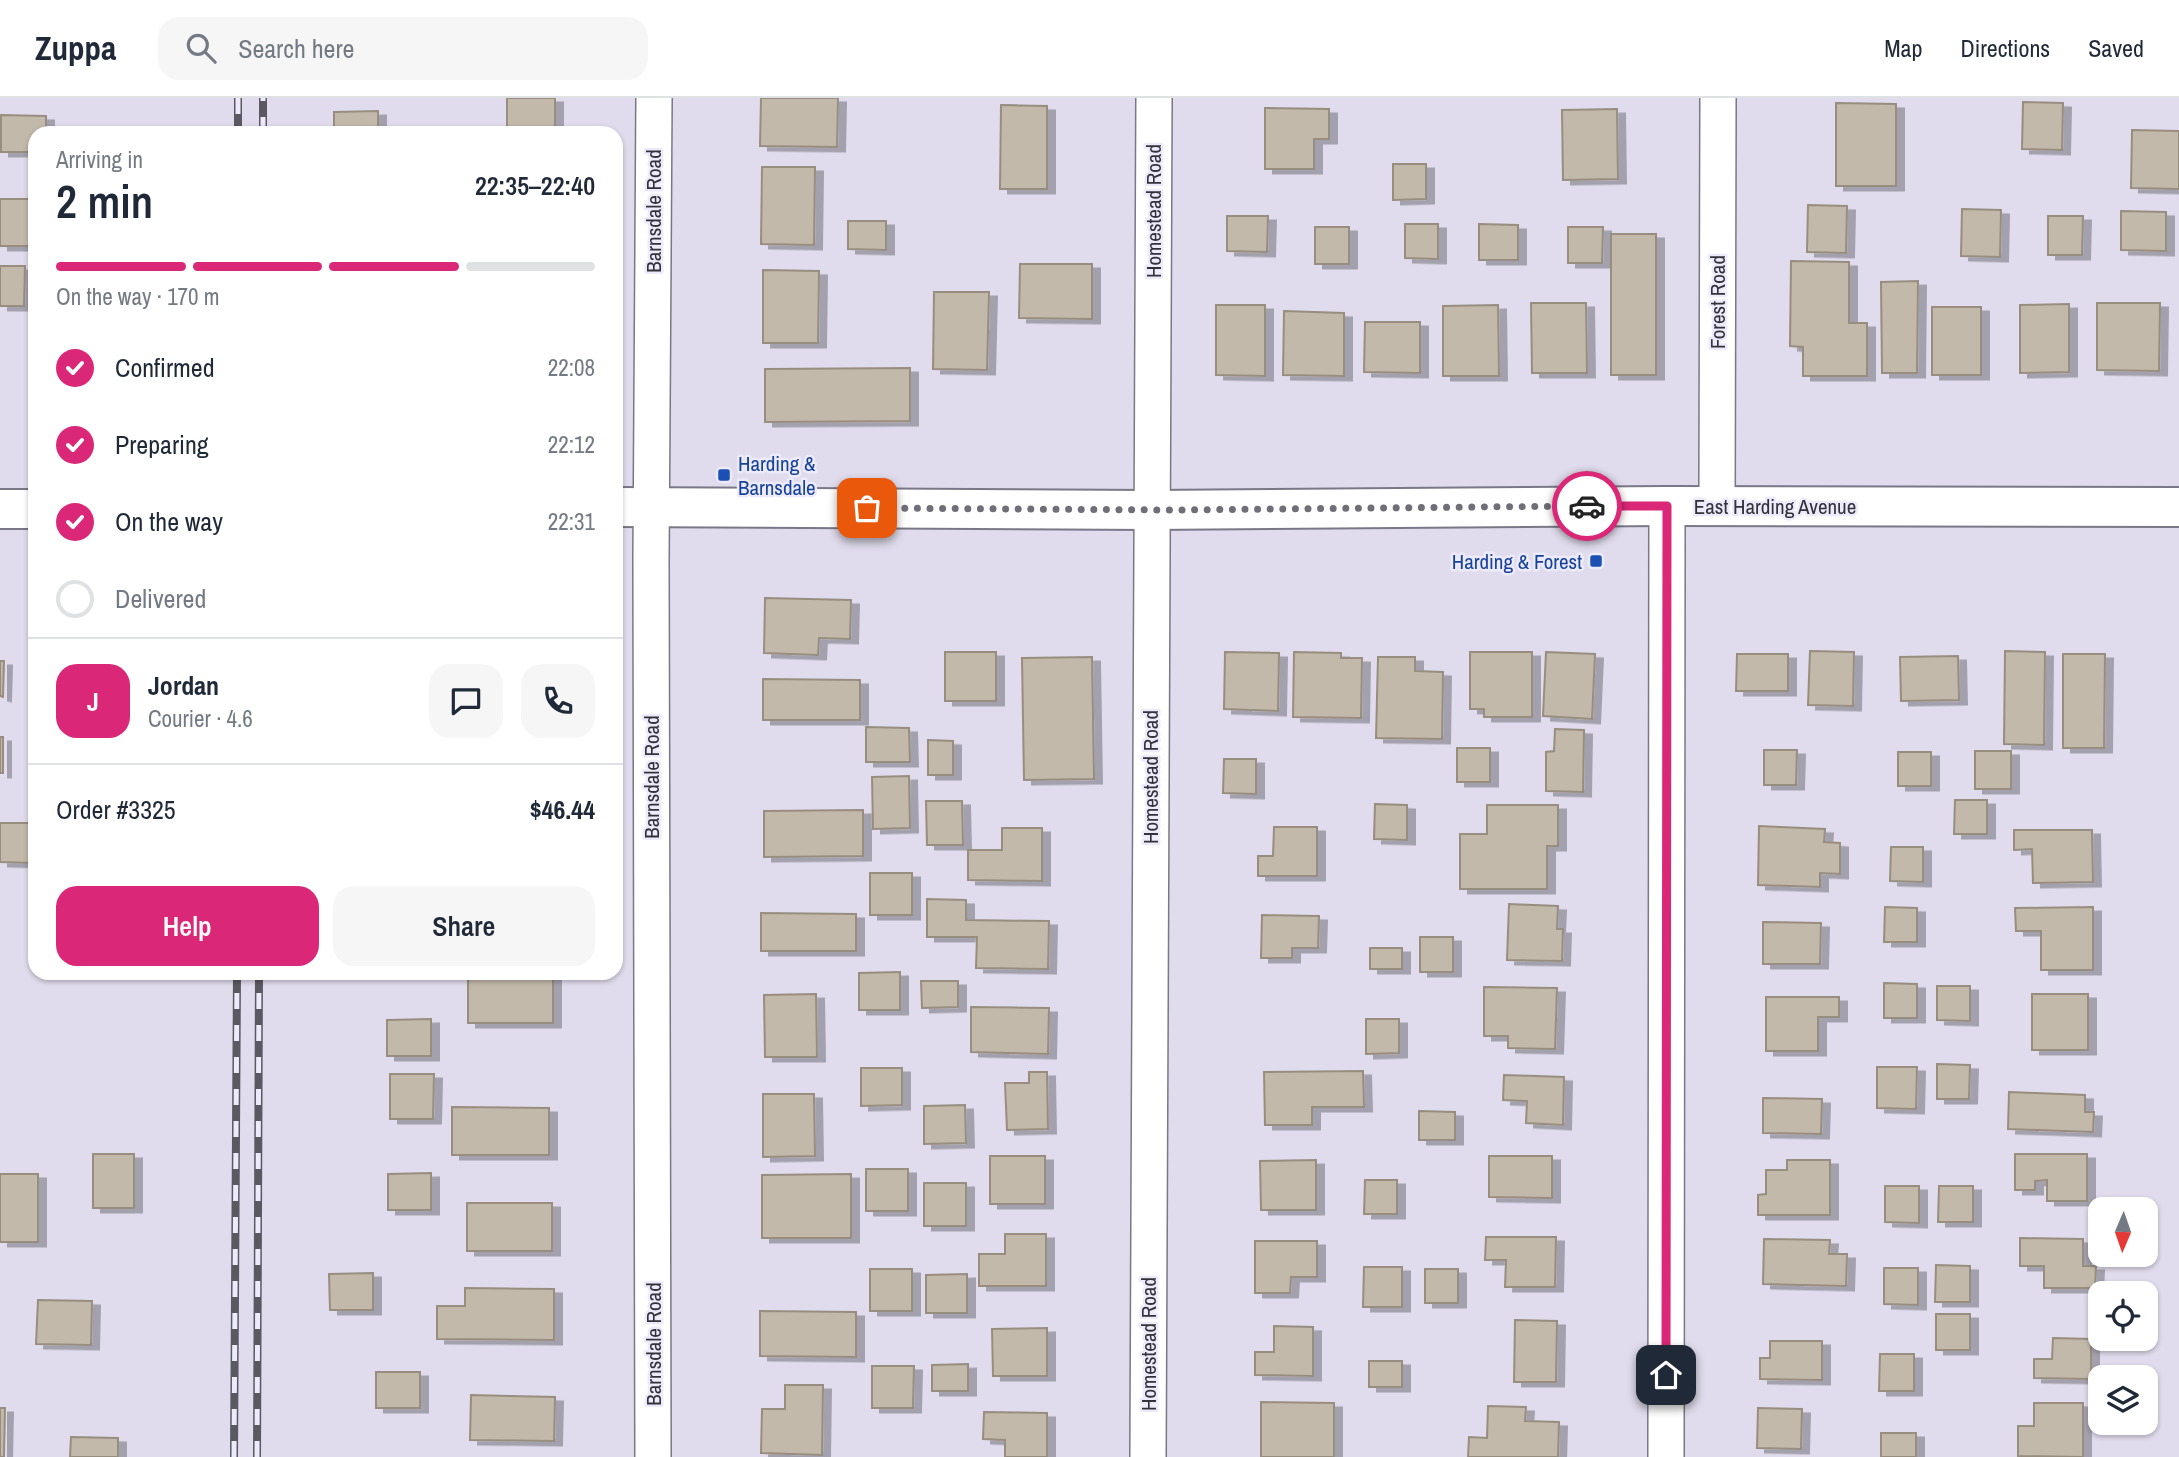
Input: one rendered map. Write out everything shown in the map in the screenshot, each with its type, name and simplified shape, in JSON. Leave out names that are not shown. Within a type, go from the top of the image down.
[{"type":"street","name":"Barnsdale Road","points":[[653,98],[633,507],[653,1457]]},
{"type":"street","name":"Homestead Road","points":[[1148,1457],[1154,98]]},
{"type":"street","name":"Forest Road","points":[[1717,98],[1717,506]]},
{"type":"street","name":"East Harding Avenue","points":[[633,507],[1151,510],[1667,506],[2179,508]]},
{"type":"street","points":[[1666,1457],[1667,506]]},
{"type":"street","points":[[0,509],[28,509]]},
{"type":"building","points":[[507,98],[555,98],[555,126],[507,126]]},
{"type":"building","points":[[761,98],[838,98],[837,147],[760,146]]},
{"type":"building","points":[[2023,102],[2063,103],[2062,150],[2022,149]]},
{"type":"building","points":[[1836,103],[1896,104],[1896,186],[1836,186]]},
{"type":"building","points":[[1001,105],[1047,106],[1047,189],[1000,189]]},
{"type":"building","points":[[1265,108],[1329,109],[1329,139],[1314,139],[1314,169],[1265,169]]},
{"type":"building","points":[[1617,109],[1618,179],[1563,180],[1562,110]]},
{"type":"building","points":[[378,111],[378,126],[334,126],[334,112]]},
{"type":"building","points":[[1,115],[46,116],[46,126],[28,126],[28,152],[1,152]]},
{"type":"building","points":[[2132,130],[2179,131],[2179,189],[2131,188]]},
{"type":"building","points":[[1393,164],[1426,164],[1426,199],[1393,200]]},
{"type":"building","points":[[762,167],[815,167],[814,245],[761,244]]},
{"type":"building","points":[[0,199],[28,199],[28,246],[0,246]]},
{"type":"building","points":[[1808,205],[1847,206],[1846,253],[1807,252]]},
{"type":"building","points":[[1962,209],[2001,210],[2000,257],[1961,256]]},
{"type":"building","points":[[2121,211],[2166,212],[2166,251],[2121,250]]},
{"type":"building","points":[[1227,216],[1268,216],[1267,252],[1227,251]]},
{"type":"building","points":[[2048,216],[2083,216],[2082,255],[2048,255]]},
{"type":"building","points":[[848,221],[886,221],[886,250],[848,249]]},
{"type":"building","points":[[1405,224],[1438,224],[1438,259],[1405,258]]},
{"type":"building","points":[[1479,224],[1518,225],[1518,260],[1479,260]]},
{"type":"building","points":[[1315,227],[1349,227],[1349,264],[1315,264]]},
{"type":"building","points":[[1568,227],[1603,227],[1602,263],[1568,263]]},
{"type":"building","points":[[1611,234],[1656,234],[1656,375],[1611,375]]},
{"type":"building","points":[[1791,261],[1849,262],[1849,323],[1867,323],[1867,376],[1803,376],[1803,347],[1790,346]]},
{"type":"building","points":[[1020,264],[1092,264],[1092,319],[1019,318]]},
{"type":"building","points":[[0,266],[25,266],[24,306],[0,306]]},
{"type":"building","points":[[763,270],[819,271],[818,343],[763,343]]},
{"type":"building","points":[[1918,281],[1917,373],[1882,373],[1881,282]]},
{"type":"building","points":[[934,292],[989,292],[987,370],[933,369]]},
{"type":"building","points":[[1531,303],[1586,303],[1587,373],[1532,373]]},
{"type":"building","points":[[2097,303],[2160,303],[2159,371],[2097,370]]},
{"type":"building","points":[[2069,304],[2069,372],[2020,373],[2020,305]]},
{"type":"building","points":[[1216,305],[1265,305],[1265,376],[1216,375]]},
{"type":"building","points":[[1498,305],[1499,376],[1443,376],[1443,306]]},
{"type":"building","points":[[1932,307],[1981,307],[1981,375],[1932,375]]},
{"type":"building","points":[[1284,311],[1344,313],[1344,376],[1283,375]]},
{"type":"building","points":[[1365,322],[1420,322],[1420,373],[1364,372]]},
{"type":"building","points":[[910,368],[910,421],[765,422],[765,369]]},
{"type":"building","points":[[765,598],[851,600],[850,639],[819,638],[818,655],[764,653]]},
{"type":"building","points":[[1810,651],[1854,652],[1853,706],[1808,705]]},
{"type":"building","points":[[2005,651],[2045,652],[2044,745],[2004,744]]},
{"type":"building","points":[[945,652],[996,652],[996,701],[945,701]]},
{"type":"building","points":[[1225,652],[1279,653],[1278,711],[1224,709]]},
{"type":"building","points":[[1294,652],[1341,653],[1341,658],[1362,658],[1361,718],[1293,717]]},
{"type":"building","points":[[1470,652],[1532,652],[1532,717],[1484,717],[1484,709],[1470,709]]},
{"type":"building","points":[[1546,652],[1595,654],[1592,719],[1543,716]]},
{"type":"building","points":[[1737,654],[1788,654],[1788,691],[1736,691]]},
{"type":"building","points":[[2063,654],[2105,654],[2104,748],[2063,748]]},
{"type":"building","points":[[1958,656],[1959,700],[1901,701],[1900,657]]},
{"type":"building","points":[[1092,657],[1094,779],[1024,780],[1022,658]]},
{"type":"building","points":[[1378,657],[1415,657],[1415,671],[1443,672],[1442,739],[1376,738]]},
{"type":"building","points":[[0,661],[4,661],[3,697],[0,696]]},
{"type":"building","points":[[763,679],[860,680],[860,720],[763,720]]},
{"type":"building","points":[[866,727],[909,728],[910,762],[866,762]]},
{"type":"building","points":[[1555,729],[1584,730],[1583,792],[1546,791],[1546,752],[1554,751]]},
{"type":"building","points":[[0,737],[3,737],[3,773],[0,773]]},
{"type":"building","points":[[928,740],[953,741],[953,775],[928,775]]},
{"type":"building","points":[[1457,748],[1490,748],[1490,782],[1457,782]]},
{"type":"building","points":[[1764,750],[1797,750],[1796,785],[1764,785]]},
{"type":"building","points":[[1975,751],[2011,751],[2011,789],[1975,789]]},
{"type":"building","points":[[1898,752],[1931,752],[1931,786],[1898,786]]},
{"type":"building","points":[[1224,759],[1256,759],[1256,794],[1223,793]]},
{"type":"building","points":[[909,776],[910,828],[873,829],[872,777]]},
{"type":"building","points":[[1955,800],[1987,800],[1987,834],[1954,834]]},
{"type":"building","points":[[926,801],[962,801],[963,845],[927,845]]},
{"type":"building","points":[[1375,804],[1407,805],[1407,840],[1374,839]]},
{"type":"building","points":[[1487,805],[1558,805],[1558,846],[1547,846],[1547,889],[1460,889],[1460,834],[1487,834]]},
{"type":"building","points":[[863,810],[863,856],[764,857],[764,811]]},
{"type":"building","points":[[0,823],[28,823],[28,863],[0,862]]},
{"type":"building","points":[[1759,826],[1825,829],[1824,842],[1840,843],[1840,874],[1820,873],[1820,887],[1758,885]]},
{"type":"building","points":[[1274,827],[1317,827],[1317,876],[1258,876],[1258,856],[1273,856]]},
{"type":"building","points":[[1002,828],[1042,828],[1042,881],[968,880],[968,850],[1002,850]]},
{"type":"building","points":[[2014,830],[2092,830],[2093,882],[2033,883],[2032,849],[2014,850]]},
{"type":"building","points":[[1891,847],[1923,847],[1923,882],[1890,881]]},
{"type":"building","points":[[870,873],[912,873],[912,915],[870,915]]},
{"type":"building","points":[[927,899],[966,900],[966,920],[1049,921],[1048,969],[976,968],[977,937],[927,937]]},
{"type":"building","points":[[1509,904],[1558,906],[1557,929],[1563,929],[1562,961],[1507,960]]},
{"type":"building","points":[[1885,907],[1917,908],[1917,942],[1884,942]]},
{"type":"building","points":[[2093,907],[2093,970],[2041,970],[2041,931],[2016,931],[2015,908]]},
{"type":"building","points":[[761,913],[856,914],[856,951],[761,951]]},
{"type":"building","points":[[1262,915],[1319,916],[1318,948],[1292,948],[1292,958],[1261,958]]},
{"type":"building","points":[[1763,922],[1821,923],[1820,964],[1763,964]]},
{"type":"building","points":[[1420,937],[1453,937],[1453,972],[1420,972]]},
{"type":"building","points":[[1370,948],[1402,948],[1402,969],[1370,969]]},
{"type":"building","points":[[900,972],[900,1010],[859,1010],[859,973]]},
{"type":"building","points":[[468,980],[553,980],[553,1023],[468,1023]]},
{"type":"building","points":[[921,981],[958,981],[958,1007],[922,1008]]},
{"type":"building","points":[[1884,983],[1917,984],[1917,1018],[1884,1018]]},
{"type":"building","points":[[1937,986],[1970,986],[1970,1021],[1937,1020]]},
{"type":"building","points":[[1484,987],[1557,988],[1555,1049],[1508,1048],[1508,1036],[1484,1036]]},
{"type":"building","points":[[816,994],[817,1057],[765,1057],[764,995]]},
{"type":"building","points":[[2032,994],[2088,994],[2088,1050],[2032,1050]]},
{"type":"building","points":[[1766,997],[1839,997],[1839,1017],[1818,1017],[1818,1051],[1766,1051]]},
{"type":"building","points":[[971,1007],[1049,1008],[1048,1054],[971,1052]]},
{"type":"building","points":[[431,1019],[431,1056],[387,1056],[387,1020]]},
{"type":"building","points":[[1366,1019],[1399,1019],[1399,1053],[1366,1054]]},
{"type":"building","points":[[1937,1064],[1970,1065],[1969,1099],[1937,1099]]},
{"type":"building","points":[[1877,1067],[1917,1067],[1916,1109],[1877,1108]]},
{"type":"building","points":[[861,1068],[902,1068],[902,1105],[861,1106]]},
{"type":"building","points":[[1363,1071],[1364,1107],[1312,1107],[1312,1125],[1265,1125],[1264,1072]]},
{"type":"building","points":[[1029,1072],[1047,1072],[1048,1129],[1007,1130],[1005,1083],[1029,1083]]},
{"type":"building","points":[[390,1074],[434,1074],[433,1119],[390,1119]]},
{"type":"building","points":[[1504,1075],[1564,1077],[1563,1125],[1526,1123],[1527,1101],[1503,1100]]},
{"type":"building","points":[[2009,1092],[2085,1095],[2085,1112],[2094,1112],[2093,1132],[2008,1129]]},
{"type":"building","points":[[763,1094],[814,1094],[815,1156],[763,1157]]},
{"type":"building","points":[[1763,1098],[1822,1099],[1821,1134],[1763,1133]]},
{"type":"building","points":[[965,1105],[966,1143],[924,1144],[924,1106]]},
{"type":"building","points":[[452,1107],[549,1108],[549,1155],[452,1155]]},
{"type":"building","points":[[1419,1111],[1455,1112],[1455,1140],[1419,1140]]},
{"type":"building","points":[[93,1154],[134,1154],[134,1208],[93,1208]]},
{"type":"building","points":[[2015,1154],[2087,1154],[2087,1201],[2047,1201],[2047,1180],[2035,1181],[2035,1190],[2015,1190]]},
{"type":"building","points":[[990,1156],[1045,1156],[1045,1204],[990,1204]]},
{"type":"building","points":[[1489,1156],[1552,1156],[1552,1198],[1489,1197]]},
{"type":"building","points":[[1316,1160],[1316,1210],[1261,1210],[1260,1161]]},
{"type":"building","points":[[1787,1160],[1830,1160],[1830,1215],[1758,1215],[1758,1195],[1766,1194],[1766,1170],[1787,1170]]},
{"type":"building","points":[[866,1169],[908,1169],[908,1211],[866,1211]]},
{"type":"building","points":[[431,1173],[431,1210],[388,1210],[388,1174]]},
{"type":"building","points":[[0,1174],[38,1174],[38,1242],[0,1242]]},
{"type":"building","points":[[851,1174],[851,1238],[762,1238],[762,1175]]},
{"type":"building","points":[[1365,1180],[1397,1180],[1397,1214],[1364,1214]]},
{"type":"building","points":[[924,1183],[966,1183],[966,1226],[924,1226]]},
{"type":"building","points":[[1885,1186],[1919,1186],[1919,1223],[1885,1222]]},
{"type":"building","points":[[1939,1186],[1973,1186],[1973,1222],[1938,1222]]},
{"type":"building","points":[[467,1203],[552,1203],[552,1251],[467,1251]]},
{"type":"building","points":[[1005,1234],[1046,1234],[1046,1286],[979,1286],[979,1254],[1005,1254]]},
{"type":"building","points":[[1486,1237],[1556,1237],[1555,1287],[1505,1287],[1506,1260],[1485,1260]]},
{"type":"building","points":[[2020,1238],[2083,1239],[2083,1266],[2096,1267],[2095,1281],[2088,1281],[2088,1288],[2044,1288],[2044,1266],[2020,1266]]},
{"type":"building","points":[[1764,1239],[1830,1240],[1829,1254],[1847,1254],[1846,1286],[1763,1284]]},
{"type":"building","points":[[1255,1241],[1317,1241],[1317,1277],[1291,1277],[1290,1293],[1255,1293]]},
{"type":"building","points":[[1936,1265],[1970,1266],[1970,1302],[1935,1302]]},
{"type":"building","points":[[1364,1267],[1402,1267],[1402,1307],[1363,1307]]},
{"type":"building","points":[[1884,1268],[1918,1268],[1918,1305],[1884,1304]]},
{"type":"building","points":[[870,1269],[912,1269],[912,1311],[870,1311]]},
{"type":"building","points":[[1425,1269],[1458,1269],[1458,1303],[1425,1303]]},
{"type":"building","points":[[373,1273],[373,1310],[330,1310],[329,1274]]},
{"type":"building","points":[[967,1274],[967,1313],[926,1313],[926,1275]]},
{"type":"building","points":[[465,1288],[554,1289],[554,1340],[437,1339],[437,1306],[465,1306]]},
{"type":"building","points":[[38,1300],[92,1301],[91,1345],[36,1344]]},
{"type":"building","points":[[760,1311],[856,1312],[856,1357],[760,1356]]},
{"type":"building","points":[[1936,1314],[1970,1314],[1970,1350],[1936,1350]]},
{"type":"building","points":[[1515,1320],[1557,1321],[1556,1382],[1514,1382]]},
{"type":"building","points":[[1274,1326],[1313,1327],[1313,1376],[1255,1375],[1255,1352],[1274,1352]]},
{"type":"building","points":[[1047,1328],[1047,1376],[993,1376],[992,1329]]},
{"type":"building","points":[[2053,1338],[2088,1339],[2091,1365],[2088,1365],[2088,1379],[2034,1378],[2034,1359],[2052,1359]]},
{"type":"building","points":[[1770,1341],[1822,1341],[1822,1380],[1760,1379],[1760,1358],[1770,1358]]},
{"type":"building","points":[[1880,1354],[1914,1354],[1914,1391],[1879,1391]]},
{"type":"building","points":[[1369,1361],[1402,1361],[1402,1387],[1369,1387]]},
{"type":"building","points":[[968,1364],[968,1391],[932,1391],[932,1365]]},
{"type":"building","points":[[872,1366],[914,1366],[913,1408],[872,1408]]},
{"type":"building","points":[[376,1372],[420,1372],[420,1408],[376,1408]]},
{"type":"building","points":[[785,1385],[823,1385],[822,1455],[761,1453],[762,1409],[785,1409]]},
{"type":"building","points":[[471,1395],[555,1397],[554,1441],[470,1440]]},
{"type":"building","points":[[1261,1402],[1334,1403],[1334,1457],[1261,1457]]},
{"type":"building","points":[[2034,1403],[2083,1403],[2083,1457],[2018,1456],[2018,1426],[2034,1426]]},
{"type":"building","points":[[1488,1406],[1526,1407],[1525,1421],[1559,1422],[1558,1457],[1468,1457],[1469,1437],[1487,1438]]},
{"type":"building","points":[[0,1408],[5,1408],[4,1457],[0,1457]]},
{"type":"building","points":[[1758,1408],[1802,1409],[1801,1449],[1757,1448]]},
{"type":"building","points":[[984,1412],[1047,1413],[1047,1457],[1005,1457],[1005,1440],[983,1439]]},
{"type":"building","points":[[1881,1433],[1916,1433],[1916,1457],[1881,1457]]},
{"type":"building","points":[[71,1437],[118,1438],[118,1457],[70,1457]]},
{"type":"railway","points":[[238,98],[238,126]]},
{"type":"railway","points":[[263,98],[263,126]]},
{"type":"railway","points":[[234,1457],[237,980]]},
{"type":"railway","points":[[257,1457],[259,980]]},
{"type":"way so far","points":[[867,508],[1174,510],[1587,506]]},
{"type":"place","name":"Harding & Barnsdale","points":[[724,475]]},
{"type":"place","name":"Harding & Forest","points":[[1596,561]]},
{"type":"route","points":[[1587,506],[1667,506],[1666,1375]]}]
